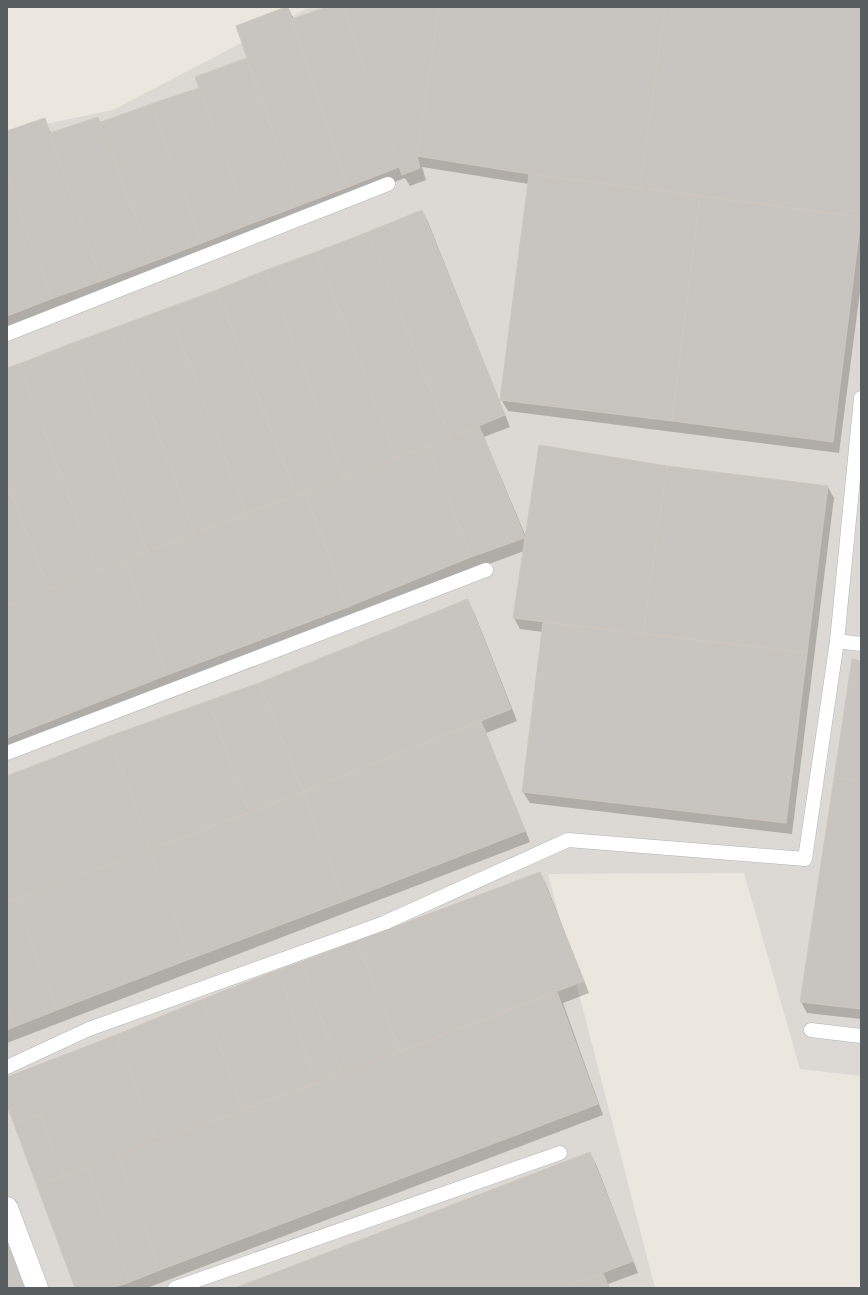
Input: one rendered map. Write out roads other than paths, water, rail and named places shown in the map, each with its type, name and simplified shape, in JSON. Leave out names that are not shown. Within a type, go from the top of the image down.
[{"type":"street","points":[[8,1213],[38,1288]]},
{"type":"lane","points":[[7,334],[388,184]]},
{"type":"lane","points":[[7,1067],[89,1029],[384,923],[568,840],[805,859],[837,641],[861,398]]},
{"type":"lane","points":[[7,753],[486,570]]},
{"type":"lane","points":[[837,641],[861,644]]},
{"type":"lane","points":[[811,1030],[861,1036]]},
{"type":"lane","points":[[175,1288],[560,1153]]}]
